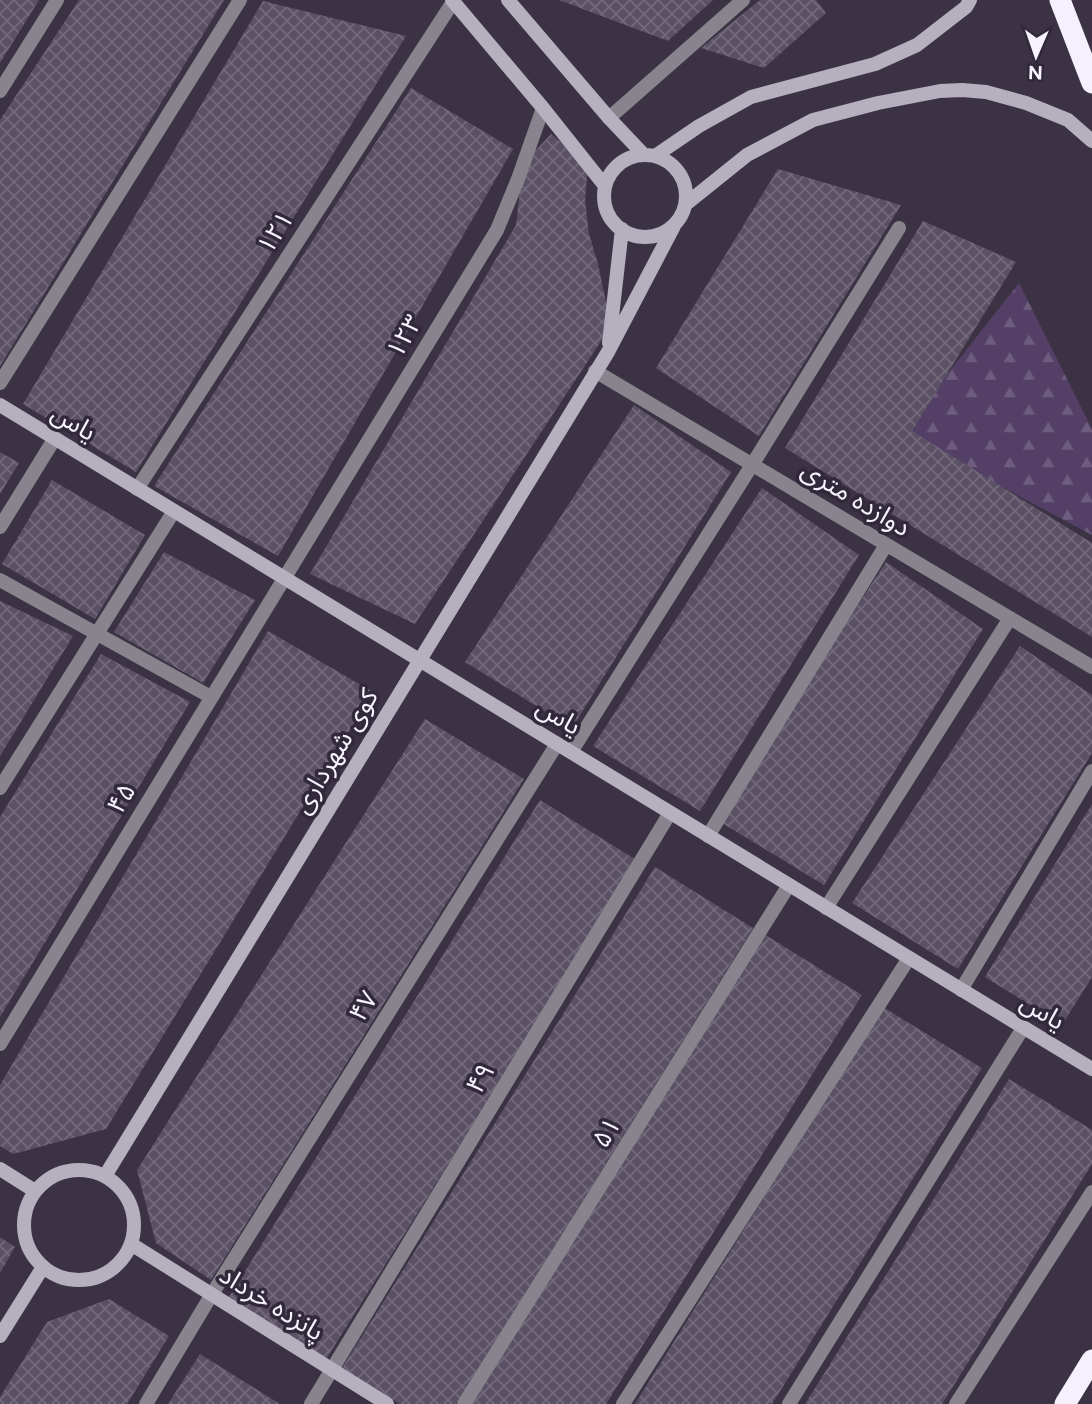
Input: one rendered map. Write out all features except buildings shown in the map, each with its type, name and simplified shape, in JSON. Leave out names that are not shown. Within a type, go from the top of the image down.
[{"type":"highway","points":[[1059,0],[1092,83]]},
{"type":"highway","points":[[1065,1404],[1092,1360]]},
{"type":"street","points":[[0,91],[57,0]]},
{"type":"street","points":[[0,383],[240,0]]},
{"type":"street","points":[[508,0],[609,118],[649,155],[669,162],[680,173],[686,188],[686,204],[674,226],[654,236],[632,234],[622,229],[613,221],[607,210],[605,186],[619,164],[631,157],[649,155],[751,97],[875,64],[917,45],[966,7],[970,0]]},
{"type":"street","points":[[609,118],[743,0]]},
{"type":"street","points":[[452,1],[605,186]]},
{"type":"street","name":"۱۲۱","points":[[137,489],[452,1]]},
{"type":"street","points":[[686,204],[747,155],[813,120],[878,103],[940,91],[986,92],[1026,103],[1068,120],[1092,141]]},
{"type":"street","name":"۱۲۳","points":[[284,578],[497,230],[543,108]]},
{"type":"street","name":"کوی شهرداری","points":[[105,1176],[608,352],[674,226]]},
{"type":"street","points":[[571,752],[899,228]]},
{"type":"street","points":[[608,352],[622,229]]},
{"type":"street","name":"دوازده متری","points":[[595,372],[1092,667]]},
{"type":"street","name":"یاس","points":[[0,405],[1092,1069]]},
{"type":"street","points":[[0,527],[55,439]]},
{"type":"street","points":[[0,788],[174,511]]},
{"type":"street","points":[[708,836],[886,545]]},
{"type":"street","name":"۴۵","points":[[0,1044],[284,578]]},
{"type":"street","points":[[0,580],[212,697]]},
{"type":"street","points":[[826,908],[1010,618]]},
{"type":"street","name":"۴۷","points":[[146,1404],[556,744]]},
{"type":"street","points":[[961,990],[1092,771]]},
{"type":"street","name":"۴۹","points":[[311,1404],[670,813]]},
{"type":"street","name":"۵۱","points":[[464,1404],[789,885]]},
{"type":"street","points":[[623,1404],[909,958]]},
{"type":"street","points":[[789,1404],[1023,1028]]},
{"type":"street","points":[[0,1169],[35,1191]]},
{"type":"street","points":[[86,1170],[105,1176],[120,1188],[131,1205],[134,1224],[131,1244],[120,1262],[103,1274],[83,1280],[62,1277],[43,1267],[30,1251],[24,1231],[25,1210],[35,1191],[49,1178],[67,1171],[86,1170]]},
{"type":"street","points":[[956,1404],[1092,1192]]},
{"type":"street","name":"پانزده خرداد","points":[[131,1244],[387,1404]]},
{"type":"street","points":[[0,1336],[43,1267]]},
{"type":"green space","points":[[1019,283],[1092,429],[1092,535],[901,433]]}]
